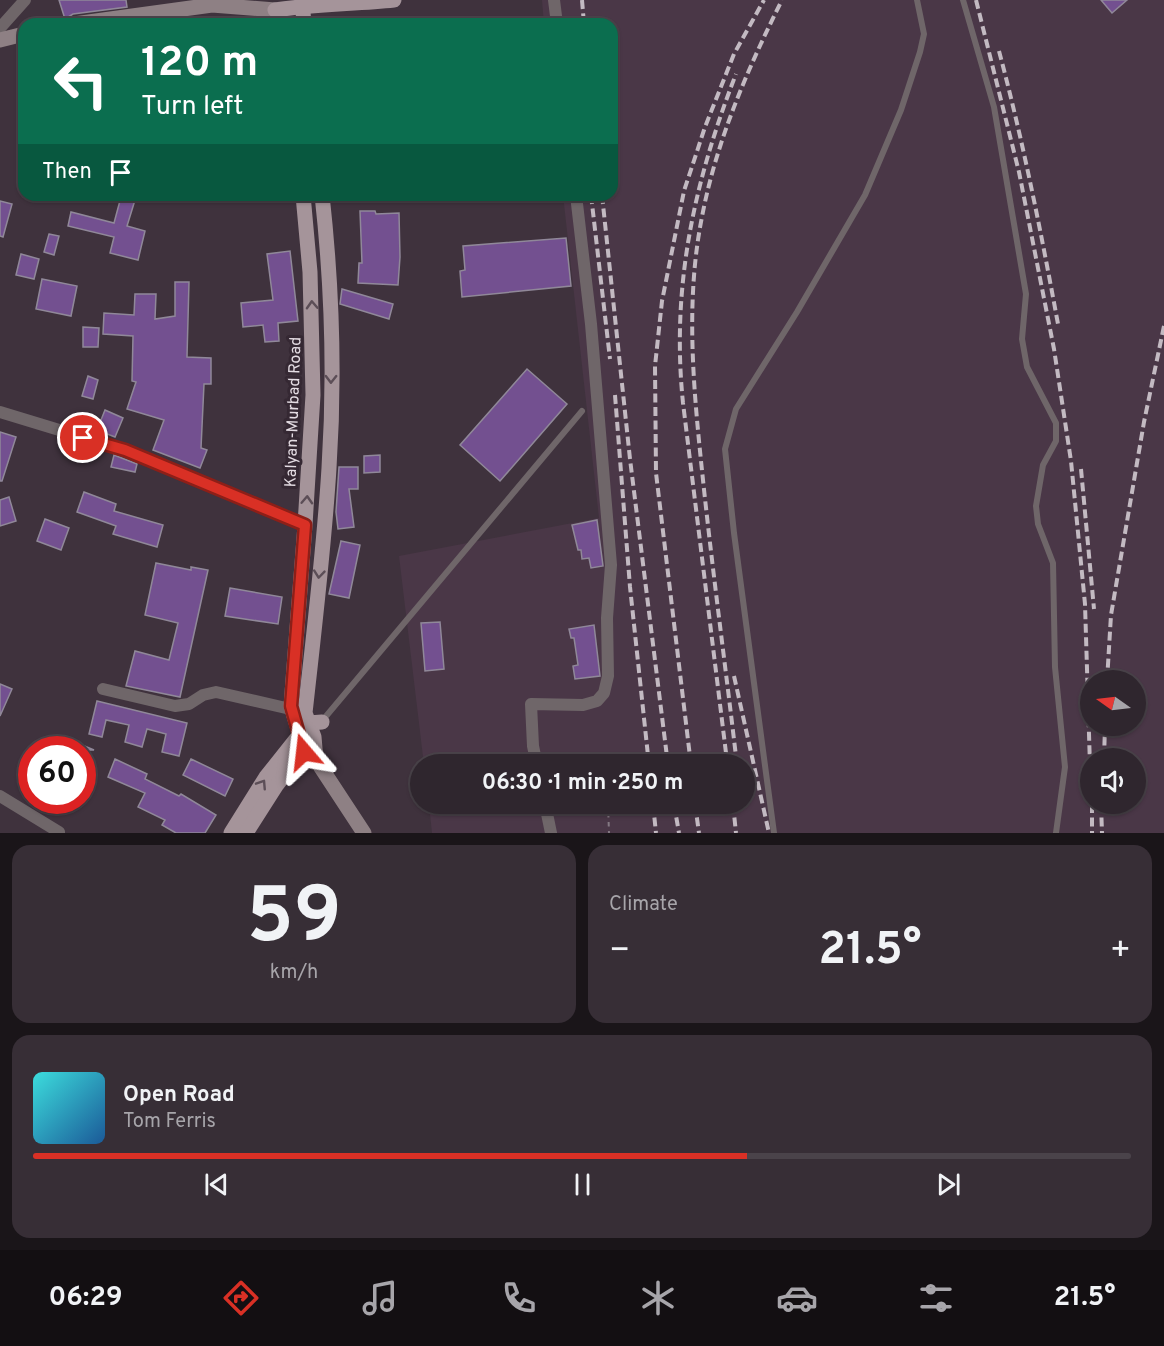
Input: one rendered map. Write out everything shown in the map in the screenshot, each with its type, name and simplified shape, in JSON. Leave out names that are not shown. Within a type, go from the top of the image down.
[{"type":"main road","points":[[276,11],[303,3],[337,5],[394,0]]},
{"type":"main road","points":[[303,3],[304,18]]},
{"type":"main road","name":"Kalyan-Murbad Road","points":[[304,201],[310,272],[313,395],[305,525],[307,727]]},
{"type":"main road","points":[[316,760],[307,727],[329,467],[332,364],[330,271],[323,201]]},
{"type":"main road","points":[[231,833],[276,786],[307,727]]},
{"type":"main road","points":[[246,833],[250,815]]},
{"type":"street","points":[[0,28],[25,0]]},
{"type":"street","points":[[554,0],[556,18]]},
{"type":"street","points":[[118,18],[212,5],[276,11]]},
{"type":"street","points":[[0,40],[18,36]]},
{"type":"street","points":[[535,754],[531,704],[583,705],[597,700],[604,693],[608,676],[607,618],[611,565],[591,324],[577,201]]},
{"type":"street","points":[[0,412],[125,450],[305,525]]},
{"type":"street","points":[[103,689],[175,706],[189,704],[203,695],[216,692],[307,727]]},
{"type":"street","points":[[316,760],[364,833]]},
{"type":"street","points":[[0,813],[3,798],[59,832]]},
{"type":"street","points":[[547,814],[551,833]]},
{"type":"lane","points":[[774,833],[734,533],[725,448],[736,409],[797,312],[869,184],[901,110],[924,34],[917,0]]},
{"type":"lane","points":[[963,0],[996,119],[1026,294],[1022,339],[1027,367],[1056,423],[1056,441],[1043,465],[1036,506],[1038,524],[1053,564],[1055,667],[1065,767],[1056,833]]},
{"type":"lane","points":[[307,727],[582,411]]},
{"type":"path","points":[[608,814],[609,833]]},
{"type":"shaded area","points":[[542,0],[1164,0],[1164,833],[432,833],[430,814],[755,814],[755,754],[423,754],[399,556],[599,518],[564,201],[618,201],[618,18],[544,18]]},
{"type":"building","points":[[59,0],[126,0],[127,7],[73,14],[65,18]]},
{"type":"building","points":[[1101,0],[1127,0],[1112,13]]},
{"type":"building","points":[[0,201],[12,204],[3,237],[0,236]]},
{"type":"building","points":[[120,201],[135,201],[127,226],[145,231],[138,260],[110,253],[114,237],[68,226],[71,212],[114,223]]},
{"type":"building","points":[[360,211],[375,211],[376,214],[399,213],[398,285],[358,283],[359,263],[362,263]]},
{"type":"building","points":[[49,234],[59,236],[54,255],[44,252]]},
{"type":"building","points":[[566,238],[571,286],[462,297],[460,271],[465,270],[463,246]]},
{"type":"building","points":[[290,251],[298,321],[278,323],[279,341],[265,342],[263,325],[243,327],[241,303],[273,300],[267,254]]},
{"type":"building","points":[[21,254],[39,259],[34,279],[16,275]]},
{"type":"building","points":[[42,279],[77,286],[71,316],[36,309]]},
{"type":"building","points":[[175,282],[189,282],[187,357],[211,358],[211,384],[204,384],[201,448],[207,450],[200,468],[153,450],[164,420],[127,409],[136,382],[132,381],[133,336],[103,334],[104,313],[134,315],[135,294],[156,294],[155,319],[175,316]]},
{"type":"building","points":[[342,289],[393,304],[389,319],[340,304]]},
{"type":"building","points":[[83,327],[99,328],[98,347],[83,347]]},
{"type":"building","points":[[527,369],[567,404],[500,481],[460,445]]},
{"type":"building","points":[[88,376],[98,380],[93,399],[82,396]]},
{"type":"building","points":[[105,410],[123,418],[115,437],[97,430]]},
{"type":"building","points":[[0,432],[16,437],[2,481],[0,481]]},
{"type":"building","points":[[114,455],[137,464],[135,472],[111,467]]},
{"type":"building","points":[[380,455],[380,472],[364,473],[364,456]]},
{"type":"building","points":[[339,467],[358,467],[358,489],[349,489],[354,527],[338,529],[336,512]]},
{"type":"building","points":[[84,492],[116,504],[114,511],[163,525],[157,547],[113,534],[116,526],[77,512]]},
{"type":"building","points":[[9,497],[16,521],[0,526],[0,500]]},
{"type":"building","points":[[45,519],[69,528],[61,550],[37,541]]},
{"type":"building","points":[[597,520],[603,566],[591,568],[589,558],[582,559],[581,550],[578,550],[572,525]]},
{"type":"building","points":[[341,541],[360,545],[349,598],[329,594]]},
{"type":"building","points":[[156,563],[191,570],[191,567],[208,570],[180,697],[126,686],[135,651],[169,660],[178,623],[145,615]]},
{"type":"building","points":[[230,588],[282,597],[278,624],[225,616]]},
{"type":"building","points":[[440,622],[444,669],[425,671],[421,623]]},
{"type":"building","points":[[594,625],[600,676],[575,679],[573,666],[578,665],[574,638],[571,638],[569,629]]},
{"type":"building","points":[[0,684],[12,689],[0,716]]},
{"type":"building","points":[[97,701],[187,723],[179,756],[162,752],[166,734],[147,729],[142,747],[125,742],[129,725],[106,720],[102,737],[89,734]]},
{"type":"building","points":[[115,759],[147,774],[145,779],[179,796],[181,794],[216,815],[205,833],[176,833],[162,825],[165,820],[138,807],[145,793],[108,777]]},
{"type":"building","points":[[191,759],[233,779],[225,796],[183,775]]},
{"type":"railway","points":[[582,0],[584,18]]},
{"type":"railway","points":[[690,754],[656,473],[655,366],[662,301],[684,191],[705,127],[734,54],[764,0]]},
{"type":"railway","points":[[736,754],[697,415],[693,351],[693,286],[701,222],[715,164],[745,80],[782,0]]},
{"type":"railway","points":[[976,0],[1019,172],[1054,349],[1071,461],[1085,604],[1089,748]]},
{"type":"railway","points":[[999,51],[1031,187],[1058,324]]},
{"type":"railway","points":[[726,753],[683,403],[680,318],[683,276],[698,195],[708,155],[736,74]]},
{"type":"railway","points":[[592,201],[610,359]]},
{"type":"railway","points":[[603,201],[630,459],[667,754]]},
{"type":"railway","points":[[1108,670],[1111,615],[1144,422],[1164,326]]},
{"type":"railway","points":[[615,395],[630,587],[648,754]]},
{"type":"railway","points":[[1081,469],[1094,609]]},
{"type":"railway","points":[[734,676],[769,833]]},
{"type":"railway","points":[[1104,748],[1105,736]]},
{"type":"railway","points":[[654,814],[656,833]]},
{"type":"railway","points":[[676,814],[679,833]]},
{"type":"railway","points":[[696,814],[699,833]]},
{"type":"railway","points":[[734,814],[736,833]]},
{"type":"railway","points":[[1092,814],[1092,833]]},
{"type":"railway","points":[[1101,814],[1102,833]]},
{"type":"route","points":[[83,438],[125,450],[305,525],[291,706],[304,752]]}]
